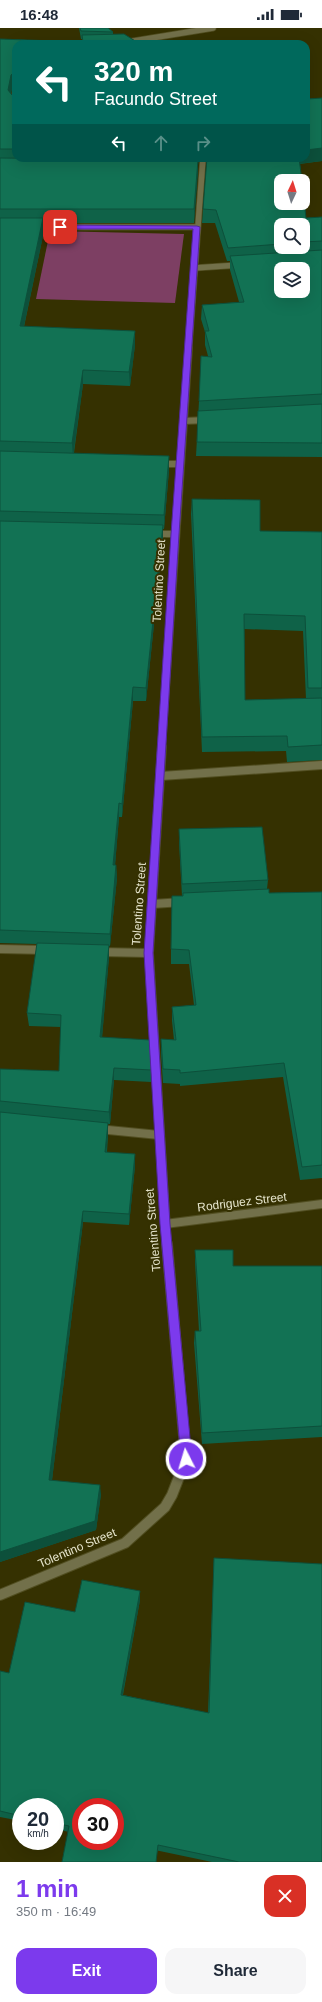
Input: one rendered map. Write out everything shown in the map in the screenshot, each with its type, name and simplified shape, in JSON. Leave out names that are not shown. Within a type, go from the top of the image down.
[{"type":"street","points":[[140,40],[214,28]]},
{"type":"street","name":"Tolentino Street","points":[[0,1595],[125,1543],[165,1507],[172,1495],[186,1459],[165,1224],[149,953],[175,534],[197,227],[199,169],[202,162]]},
{"type":"street","points":[[24,227],[197,227]]},
{"type":"street","points":[[194,268],[247,264]]},
{"type":"street","points":[[183,421],[214,419]]},
{"type":"street","points":[[151,463],[180,464]]},
{"type":"street","points":[[144,533],[175,534]]},
{"type":"street","points":[[161,776],[322,765]]},
{"type":"street","points":[[152,904],[190,902]]},
{"type":"street","points":[[0,949],[55,950]]},
{"type":"street","points":[[94,952],[149,953]]},
{"type":"street","points":[[90,1128],[159,1135]]},
{"type":"street","name":"Rodriguez Street","points":[[165,1224],[322,1204]]},
{"type":"shaded area","points":[[50,231],[184,234],[175,303],[36,299]]},
{"type":"building","points":[[80,28],[108,28],[113,32],[81,31]]},
{"type":"building","points":[[124,34],[134,40],[83,40],[82,35]]},
{"type":"building","points":[[0,39],[28,40],[12,40],[12,74],[8,90],[12,95],[12,149],[0,149]]},
{"type":"building","points":[[322,98],[322,148],[310,150],[310,99]]},
{"type":"building","points":[[0,158],[12,158],[12,162],[198,162],[194,209],[0,209]]},
{"type":"building","points":[[207,162],[300,162],[301,174],[274,174],[274,210],[305,210],[306,218],[274,218],[274,245],[228,248],[216,210],[203,209]]},
{"type":"building","points":[[322,217],[322,241],[310,242],[310,218],[306,218]]},
{"type":"building","points":[[0,218],[43,218],[20,326],[135,331],[129,372],[83,370],[72,443],[0,441]]},
{"type":"building","points":[[322,250],[322,394],[199,401],[201,356],[212,357],[205,331],[209,331],[202,305],[244,302],[230,256],[274,253],[310,254],[310,251]]},
{"type":"building","points":[[322,404],[322,443],[197,442],[198,411]]},
{"type":"building","points":[[0,451],[169,456],[164,515],[0,511]]},
{"type":"building","points":[[192,499],[260,500],[260,531],[322,532],[322,688],[308,688],[305,616],[244,614],[245,700],[322,698],[322,745],[288,747],[287,736],[202,737]]},
{"type":"building","points":[[0,521],[163,525],[146,688],[133,687],[122,804],[119,803],[113,865],[116,865],[110,934],[0,930]]},
{"type":"building","points":[[262,827],[268,880],[182,884],[179,829]]},
{"type":"building","points":[[269,889],[269,893],[322,892],[322,1165],[302,1167],[284,1063],[180,1073],[180,1070],[163,1069],[161,1039],[176,1040],[172,1007],[196,1005],[189,950],[171,949],[172,896],[183,896],[183,893]]},
{"type":"building","points":[[37,943],[109,945],[100,1037],[150,1040],[151,1070],[114,1068],[109,1112],[0,1101],[0,1069],[59,1071],[61,1015],[27,1013]]},
{"type":"building","points":[[0,1112],[108,1123],[105,1152],[135,1154],[129,1214],[83,1211],[49,1480],[100,1485],[95,1521],[0,1552]]},
{"type":"building","points":[[195,1250],[233,1250],[233,1266],[322,1266],[322,1426],[202,1433],[195,1331],[201,1331]]},
{"type":"building","points":[[214,1558],[322,1564],[322,1862],[239,1862],[158,1845],[156,1862],[62,1862],[69,1826],[64,1825],[64,1798],[12,1798],[12,1814],[0,1811],[0,1671],[9,1673],[25,1602],[75,1612],[82,1580],[140,1591],[121,1695],[209,1713]]},
{"type":"route","points":[[60,227],[197,227],[175,534],[149,953],[165,1224],[186,1459]]}]
